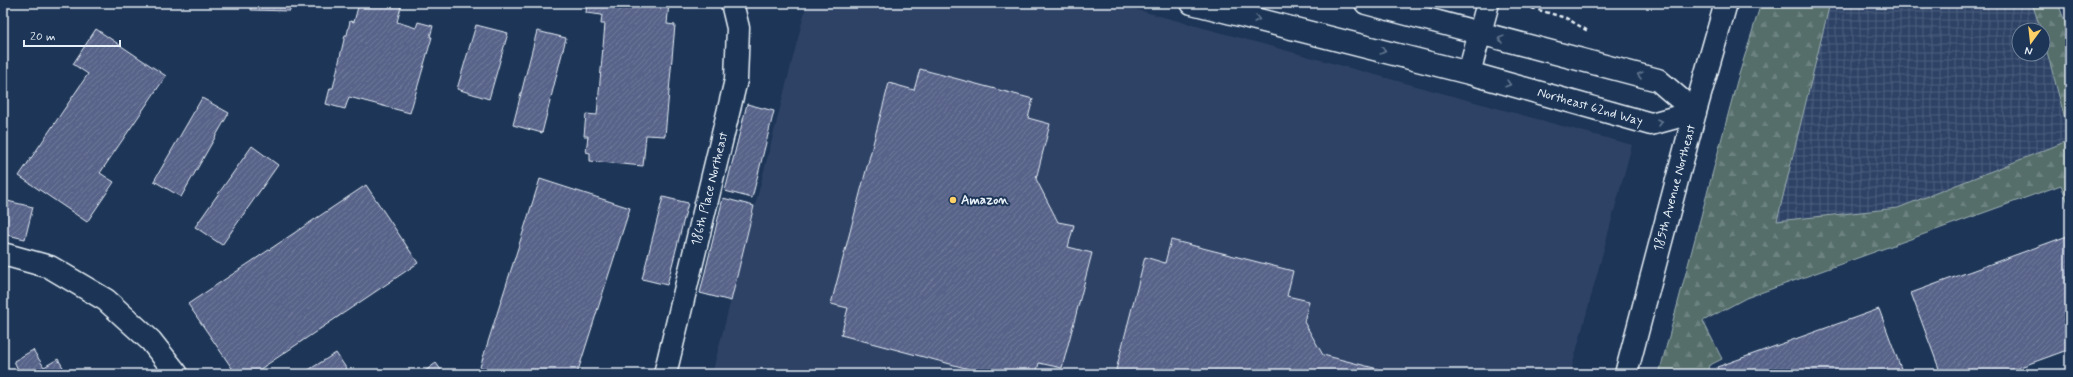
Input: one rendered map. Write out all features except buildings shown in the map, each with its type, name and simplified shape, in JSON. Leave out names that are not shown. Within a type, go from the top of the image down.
[{"type":"street","name":"186th Place Northeast","points":[[665,374],[736,80],[738,28],[732,3]]},
{"type":"street","name":"Northeast 62nd Way","points":[[1192,3],[1468,73],[1651,124],[1695,112]]},
{"type":"street","points":[[1366,3],[1658,80],[1695,112]]},
{"type":"street","points":[[1468,73],[1488,3]]},
{"type":"street","name":"185th Avenue Northeast","points":[[1626,374],[1695,112],[1726,3]]},
{"type":"street","points":[[3,254],[50,267],[106,300],[151,341],[177,374]]},
{"type":"shaded area","points":[[807,3],[1112,3],[1632,145],[1570,374],[712,374]]},
{"type":"shaded area","points":[[1830,3],[2032,3],[2038,22],[2011,22],[2011,62],[2050,62],[2070,140],[1898,208],[1777,221]]},
{"type":"green space","points":[[1761,3],[1830,3],[1777,221],[1898,208],[2070,140],[2070,208],[2061,185],[1746,298],[1703,321],[1722,359],[1708,366],[1711,374],[1659,374],[1737,81]]},
{"type":"green space","points":[[2032,3],[2058,3],[2070,36],[2070,137],[2050,62],[2051,62],[2051,22],[2038,22]]},
{"type":"place","name":"Amazon","points":[[953,200]]}]
